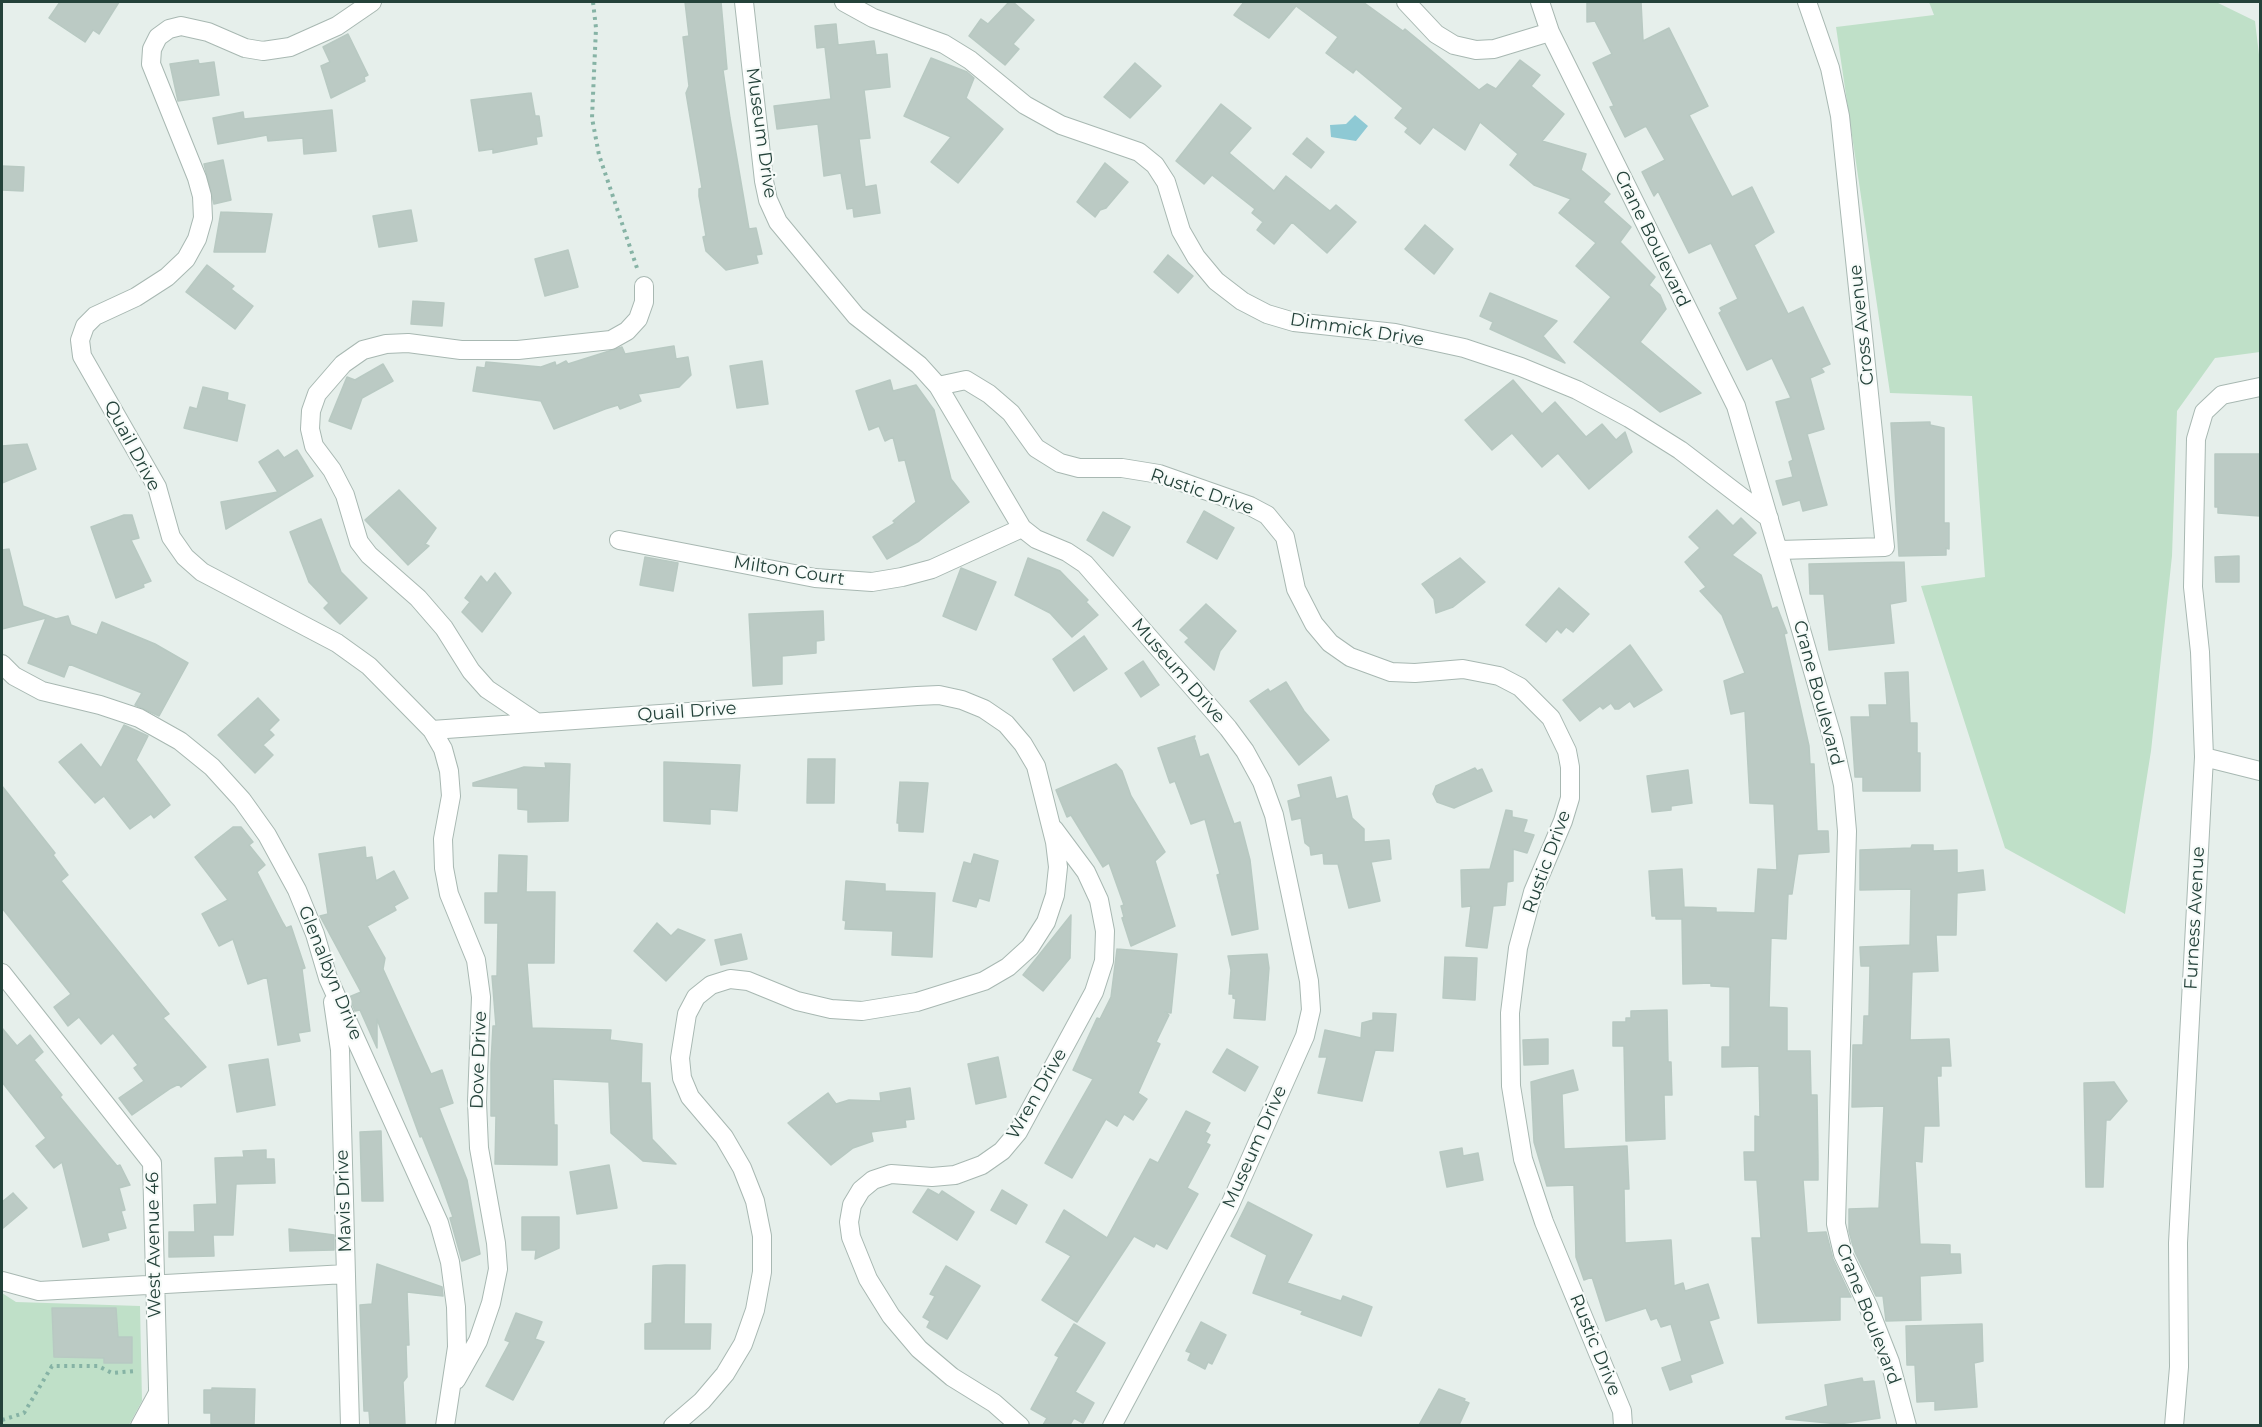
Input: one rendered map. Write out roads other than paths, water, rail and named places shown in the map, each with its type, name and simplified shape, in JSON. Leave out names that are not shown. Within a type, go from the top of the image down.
[{"type":"street","name":"Quail Drive","points":[[372,2],[337,26],[291,47],[263,51],[245,48],[208,32],[181,26],[169,29],[158,37],[152,49],[151,64],[197,178],[202,196],[203,218],[197,239],[186,259],[167,277],[136,297],[95,316],[85,326],[80,340],[82,356],[151,473],[171,537],[185,557],[202,572],[337,643],[369,666],[432,730],[939,695],[962,700],[984,709],[1006,724],[1023,744],[1036,766],[1048,813],[1058,867],[1055,894],[1046,922],[1030,947],[1008,967],[984,981],[917,1002],[862,1011],[831,1009],[797,1001],[748,981],[730,979],[711,985],[696,997],[687,1014],[680,1058],[681,1078],[690,1097],[724,1137],[742,1168],[755,1201],[762,1236],[762,1272],[755,1310],[743,1344],[725,1374],[702,1401],[673,1425]]},
{"type":"street","name":"Museum Drive","points":[[744,2],[764,181],[768,200],[778,222],[856,316],[919,365],[938,386],[1022,528],[1036,539],[1066,552],[1085,564],[1245,751],[1262,782],[1274,815],[1309,981],[1311,1010],[1300,1047],[1229,1207],[1112,1425]]},
{"type":"street","name":"Dimmick Drive","points":[[844,2],[873,18],[944,44],[970,60],[1024,105],[1061,125],[1138,152],[1155,165],[1166,182],[1180,231],[1196,257],[1216,281],[1242,301],[1267,314],[1294,322],[1395,333],[1464,348],[1530,370],[1577,390],[1629,418],[1680,450],[1769,518]]},
{"type":"street","points":[[1406,2],[1436,34],[1454,45],[1476,50],[1494,49],[1550,32]]},
{"type":"street","name":"Crane Boulevard","points":[[1540,2],[1550,32],[1736,406],[1833,740],[1843,785],[1848,831],[1836,1224],[1843,1254],[1868,1306],[1890,1362],[1907,1425]]},
{"type":"street","name":"Cross Avenue","points":[[1779,550],[1885,547],[1840,116],[1830,68],[1807,2]]},
{"type":"street","points":[[536,722],[487,689],[471,671],[444,628],[418,598],[369,555],[359,542],[345,495],[332,470],[315,446],[310,429],[311,411],[317,394],[343,364],[363,350],[386,344],[461,350],[518,350],[611,340],[627,331],[638,319],[644,302],[644,286]]},
{"type":"street","name":"Rustic Drive","points":[[938,386],[966,381],[989,394],[1011,413],[1036,448],[1060,463],[1079,468],[1122,468],[1159,474],[1250,506],[1267,515],[1285,537],[1296,589],[1314,624],[1330,643],[1350,657],[1390,672],[1415,674],[1463,669],[1500,676],[1520,687],[1551,718],[1566,751],[1570,767],[1569,798],[1563,821],[1533,892],[1518,948],[1510,1013],[1511,1086],[1523,1159],[1544,1222],[1622,1411],[1623,1425]]},
{"type":"street","name":"Furness Avenue","points":[[2174,1425],[2179,1367],[2178,1243],[2204,757],[2200,652],[2193,587],[2196,439],[2204,412],[2222,395],[2260,387]]},
{"type":"street","name":"Milton Court","points":[[619,540],[815,578],[872,582],[932,569],[1022,528]]},
{"type":"street","name":"Glenalbyn Drive","points":[[2,664],[15,676],[42,691],[100,705],[139,718],[180,741],[212,767],[242,800],[272,844],[302,901],[328,978],[439,1223],[450,1262],[456,1307],[457,1347],[444,1425]]},
{"type":"street","name":"Dove Drive","points":[[432,730],[443,749],[449,771],[451,796],[443,839],[444,868],[449,894],[476,960],[481,997],[477,1102],[479,1136],[498,1269],[491,1303],[478,1341],[451,1390]]},
{"type":"street","points":[[2204,757],[2260,771]]},
{"type":"street","name":"Wren Drive","points":[[1020,1425],[994,1403],[944,1370],[919,1349],[891,1316],[868,1279],[851,1237],[849,1222],[852,1205],[861,1190],[873,1180],[891,1174],[932,1177],[955,1175],[982,1165],[1002,1151],[1018,1132],[1094,992],[1104,961],[1105,931],[1099,900],[1086,872],[1056,834],[1048,813]]},
{"type":"street","name":"West Avenue 46","points":[[2,973],[152,1163],[159,1425]]},
{"type":"street","name":"Mavis Drive","points":[[328,978],[340,1050],[350,1425]]},
{"type":"street","points":[[2,1281],[39,1291],[346,1275]]},
{"type":"street","points":[[140,1425],[158,1392]]},
{"type":"water","points":[[1355,115],[1368,126],[1356,141],[1331,137],[1330,125],[1346,124]]}]
